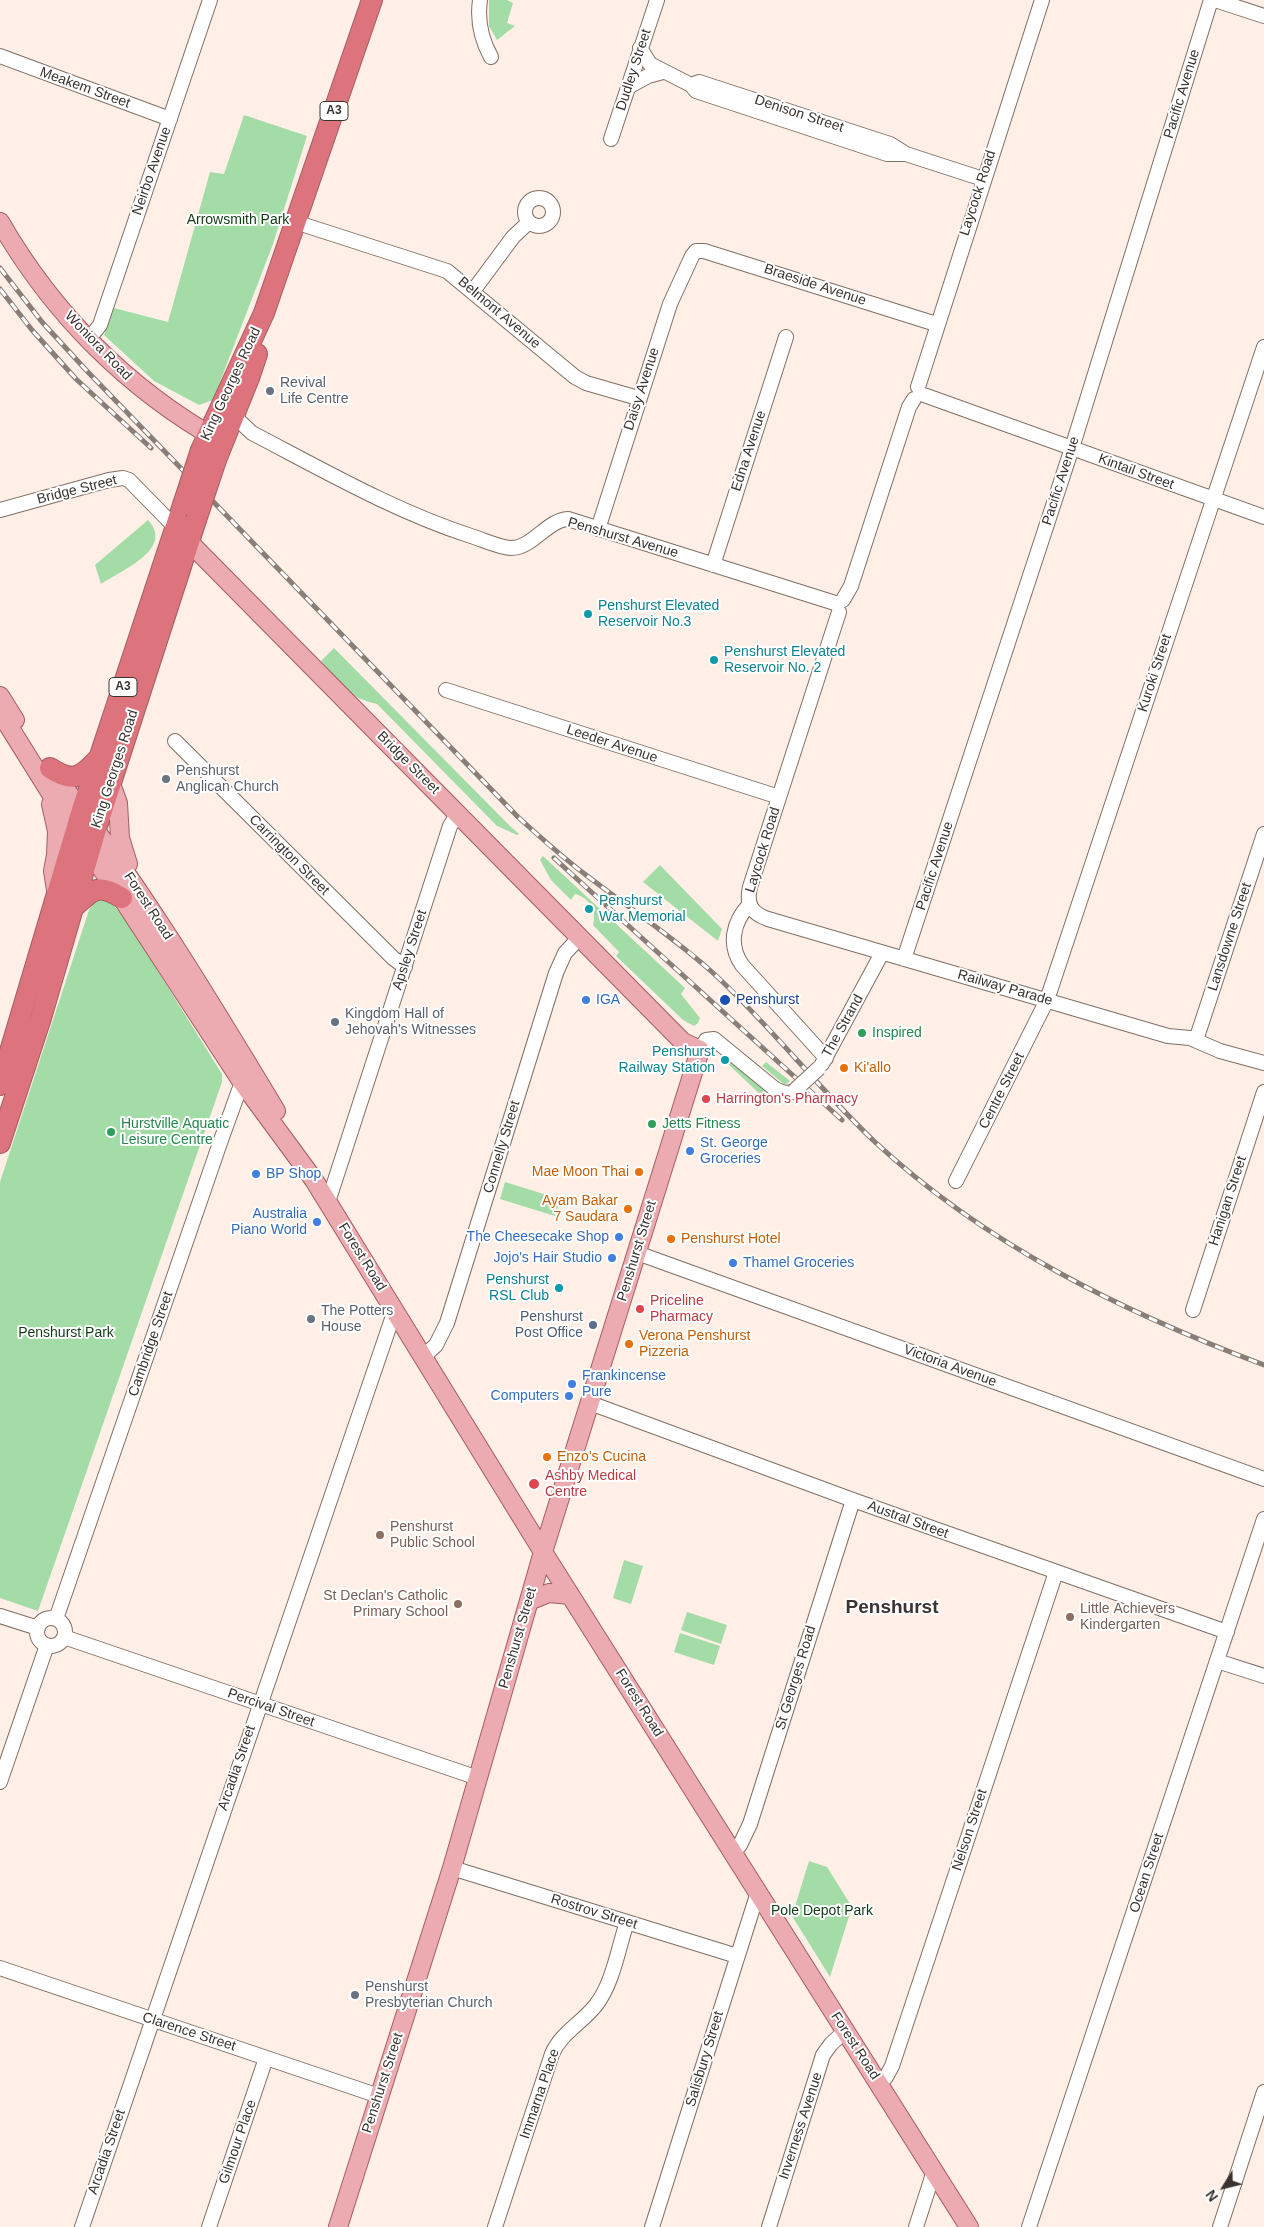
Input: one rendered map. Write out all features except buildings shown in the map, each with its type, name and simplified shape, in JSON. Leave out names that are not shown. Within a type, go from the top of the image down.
[{"type":"highway","name":"King Georges Road","points":[[0,1085],[58,896],[82,810],[175,527],[183,505],[212,447],[264,313],[372,0]]},
{"type":"highway","name":"King Georges Road","points":[[0,1143],[41,1018],[96,829],[190,543],[212,447],[234,416],[256,356],[264,313]]},
{"type":"highway","name":"Bridge Street","points":[[175,527],[190,543]]},
{"type":"highway","points":[[47,776],[72,778],[88,770],[100,757]]},
{"type":"highway","points":[[74,907],[98,889],[104,888],[131,895]]},
{"type":"main road","name":"Woniora Road","points":[[0,222],[48,293],[88,340],[147,393],[212,447]]},
{"type":"main road","name":"Bridge Street","points":[[190,543],[672,1032],[683,1042],[700,1050]]},
{"type":"main road","name":"Forest Road","points":[[0,696],[47,776],[76,833],[89,852],[131,895]]},
{"type":"main road","name":"Forest Road","points":[[0,712],[47,776],[82,810],[96,829],[131,895],[328,1202],[543,1552],[969,2227]]},
{"type":"main road","points":[[47,776],[57,831],[57,848],[53,872],[58,896]]},
{"type":"main road","points":[[111,784],[118,803],[120,838],[131,895]]},
{"type":"main road","name":"Penshurst Street","points":[[338,2227],[452,1868],[543,1552],[700,1050]]},
{"type":"main road","points":[[529,1601],[549,1593],[570,1595]]},
{"type":"street","name":"Neirbo Avenue","points":[[88,340],[100,325],[210,0]]},
{"type":"street","points":[[480,0],[478,17],[481,32],[491,57]]},
{"type":"street","name":"Dudley Street","points":[[612,139],[657,0]]},
{"type":"street","name":"Laycock Road","points":[[823,1063],[742,965],[735,953],[733,940],[737,924],[749,905],[750,887],[839,605],[851,586],[908,407],[918,393],[936,324],[1042,0]]},
{"type":"street","name":"Pacific Avenue","points":[[904,959],[1072,448],[1211,0]]},
{"type":"street","points":[[1215,0],[1264,16]]},
{"type":"street","name":"Denison Street","points":[[640,48],[650,64],[691,85],[696,91],[887,154],[906,154],[983,178]]},
{"type":"street","name":"Meakem Street","points":[[0,56],[170,118]]},
{"type":"street","points":[[628,87],[648,76],[663,72]]},
{"type":"street","name":"Belmont Avenue","points":[[295,222],[446,271],[575,377],[586,383],[638,398]]},
{"type":"street","points":[[473,292],[514,237],[529,222]]},
{"type":"street","name":"Braeside Avenue","points":[[694,253],[704,251],[936,324]]},
{"type":"street","name":"Daisy Avenue","points":[[598,529],[638,398],[670,304],[694,253]]},
{"type":"street","name":"Edna Avenue","points":[[713,565],[786,338]]},
{"type":"street","name":"Kuroki Street","points":[[1048,1000],[1264,347]]},
{"type":"street","name":"Kintail Street","points":[[918,393],[1264,518]]},
{"type":"street","name":"Penshurst Avenue","points":[[234,416],[246,429],[259,437],[415,516],[504,546],[521,546],[564,520],[839,605]]},
{"type":"street","name":"Bridge Street","points":[[0,510],[109,480],[124,478],[133,483],[175,527]]},
{"type":"street","name":"Leeder Avenue","points":[[446,690],[779,797]]},
{"type":"street","name":"Carrington Street","points":[[175,741],[393,958],[405,967]]},
{"type":"street","name":"Apsley Street","points":[[328,1202],[450,826],[458,813]]},
{"type":"street","name":"Lansdowne Street","points":[[1196,1040],[1264,834]]},
{"type":"street","name":"Railway Parade","points":[[749,905],[754,912],[762,917],[1168,1036],[1196,1040],[1220,1051],[1264,1062]]},
{"type":"street","name":"Connelly Street","points":[[423,1357],[436,1346],[447,1323],[556,973],[565,953],[580,937]]},
{"type":"street","name":"The Strand","points":[[700,1050],[706,1040],[714,1039],[775,1090],[784,1093],[794,1092],[823,1063],[882,953]]},
{"type":"street","name":"Centre Street","points":[[956,1181],[1048,1000]]},
{"type":"street","name":"Cambridge Street","points":[[56,1619],[248,1077]]},
{"type":"street","name":"Hanigan Street","points":[[1193,1310],[1264,1092]]},
{"type":"street","name":"Victoria Avenue","points":[[637,1253],[1264,1479]]},
{"type":"street","name":"Arcadia Street","points":[[82,2227],[395,1310]]},
{"type":"street","name":"Austral Street","points":[[590,1403],[853,1500],[1227,1632]]},
{"type":"street","name":"St Georges Road","points":[[733,1853],[740,1845],[750,1824],[853,1500]]},
{"type":"street","name":"Ocean Street","points":[[1030,2227],[1264,1519]]},
{"type":"street","name":"Nelson Street","points":[[879,2084],[886,2077],[892,2066],[1056,1572]]},
{"type":"street","points":[[0,1616],[38,1628]]},
{"type":"street","points":[[47,1619],[56,1619],[65,1628],[64,1637],[56,1645],[47,1645],[40,1640],[38,1628],[47,1619]]},
{"type":"street","name":"Percival Street","points":[[64,1637],[478,1778]]},
{"type":"street","points":[[0,1782],[47,1645]]},
{"type":"street","points":[[1218,1661],[1264,1676]]},
{"type":"street","name":"Rostrov Street","points":[[452,1868],[737,1956]]},
{"type":"street","name":"Salisbury Street","points":[[652,2227],[758,1892]]},
{"type":"street","name":"Immarna Place","points":[[495,2227],[554,2048],[600,1998],[627,1922]]},
{"type":"street","name":"Clarence Street","points":[[0,1968],[379,2096]]},
{"type":"street","name":"Inverness Avenue","points":[[769,2227],[824,2055],[831,2044],[845,2031]]},
{"type":"street","name":"Gilmour Place","points":[[209,2227],[266,2058]]},
{"type":"street","points":[[1220,2227],[1264,2092]]},
{"type":"street","points":[[916,2227],[934,2171]]},
{"type":"street","points":[[924,2203],[936,2194],[950,2196]]},
{"type":"green space","points":[[489,0],[507,0],[513,3],[507,23],[515,26],[497,40],[489,26]]},
{"type":"green space","name":"Arrowsmith Park","points":[[244,115],[307,136],[273,244],[213,400],[199,405],[154,381],[104,335],[114,308],[168,322],[210,172],[224,174]]},
{"type":"green space","points":[[148,520],[155,531],[155,540],[151,549],[132,565],[101,584],[95,565]]},
{"type":"green space","points":[[334,648],[519,834],[517,835],[497,826],[377,704],[358,698],[344,688],[321,661]]},
{"type":"green space","points":[[543,856],[685,988],[681,994],[700,1018],[698,1023],[694,1026],[683,1020],[616,956],[619,952],[593,925],[594,915],[591,906],[585,899],[575,894],[571,900],[551,880],[540,860]]},
{"type":"green space","points":[[660,865],[722,929],[718,941],[643,882]]},
{"type":"green space","name":"Hurstville Aquatic Leisure Centre","points":[[100,899],[114,906],[131,928],[222,1074],[222,1082],[38,1611],[0,1598],[0,1182],[89,910],[94,902]]},
{"type":"green space","points":[[731,1060],[767,1092],[763,1097],[728,1064]]},
{"type":"green space","points":[[766,1062],[790,1081],[785,1085],[762,1066]]},
{"type":"green space","points":[[505,1182],[560,1199],[555,1216],[500,1199]]},
{"type":"green space","points":[[624,1560],[643,1566],[631,1604],[613,1598]]},
{"type":"green space","points":[[687,1612],[727,1625],[721,1644],[681,1630]]},
{"type":"green space","points":[[680,1633],[720,1646],[714,1665],[674,1652]]},
{"type":"green space","name":"Pole Depot Park","points":[[809,1861],[827,1867],[852,1907],[830,1977],[792,1916]]},
{"type":"railway","points":[[0,268],[42,322],[86,370],[518,817],[577,868],[666,934],[712,972],[754,1013],[875,1142],[918,1179],[963,1213],[1010,1244],[1058,1272],[1159,1322],[1264,1365]]},
{"type":"railway","points":[[0,289],[32,330],[76,379],[151,448]]},
{"type":"railway","points":[[554,858],[842,1120]]},
{"type":"place","name":"Revival Life Centre","points":[[270,391]]},
{"type":"place","name":"Penshurst Elevated Reservoir No.3","points":[[588,614]]},
{"type":"place","name":"Penshurst Elevated Reservoir No. 2","points":[[714,660]]},
{"type":"place","name":"Penshurst Anglican Church","points":[[166,779]]},
{"type":"place","name":"Penshurst War Memorial","points":[[589,909]]},
{"type":"place","name":"IGA","points":[[586,1000]]},
{"type":"place","name":"Penshurst","points":[[725,1000]]},
{"type":"place","name":"Kingdom Hall of Jehovah's Witnesses","points":[[335,1022]]},
{"type":"place","name":"Inspired","points":[[862,1033]]},
{"type":"place","name":"Penshurst Railway Station","points":[[725,1060]]},
{"type":"place","name":"Ki'allo","points":[[844,1068]]},
{"type":"place","name":"Harrington's Pharmacy","points":[[706,1099]]},
{"type":"place","name":"Jetts Fitness","points":[[652,1124]]},
{"type":"place","name":"Hurstville Aquatic Leisure Centre","points":[[111,1132]]},
{"type":"place","name":"St. George Groceries","points":[[690,1151]]},
{"type":"place","name":"Mae Moon Thai","points":[[639,1172]]},
{"type":"place","name":"BP Shop","points":[[256,1174]]},
{"type":"place","name":"Ayam Bakar 7 Saudara","points":[[628,1209]]},
{"type":"place","name":"Australia Piano World","points":[[317,1222]]},
{"type":"place","name":"The Cheesecake Shop","points":[[619,1237]]},
{"type":"place","name":"Penshurst Hotel","points":[[671,1239]]},
{"type":"place","name":"Jojo's Hair Studio","points":[[612,1258]]},
{"type":"place","name":"Thamel Groceries","points":[[733,1263]]},
{"type":"place","name":"Penshurst RSL Club","points":[[559,1288]]},
{"type":"place","name":"Priceline Pharmacy","points":[[640,1309]]},
{"type":"place","name":"The Potters House","points":[[311,1319]]},
{"type":"place","name":"Penshurst Post Office","points":[[593,1325]]},
{"type":"place","name":"Verona Penshurst Pizzeria","points":[[629,1344]]},
{"type":"place","name":"Frankincense Pure","points":[[572,1384]]},
{"type":"place","name":"Computers","points":[[569,1396]]},
{"type":"place","name":"Enzo's Cucina","points":[[547,1457]]},
{"type":"place","name":"Ashby Medical Centre","points":[[534,1484]]},
{"type":"place","name":"Penshurst Public School","points":[[380,1535]]},
{"type":"place","name":"St Declan's Catholic Primary School","points":[[458,1604]]},
{"type":"place","name":"Little Achievers Kindergarten","points":[[1070,1617]]},
{"type":"place","name":"Penshurst Presbyterian Church","points":[[355,1995]]},
{"type":"district","name":"Penshurst","points":[[892,1608]]},
{"type":"park label","name":"Penshurst Park","points":[[66,1333]]}]
